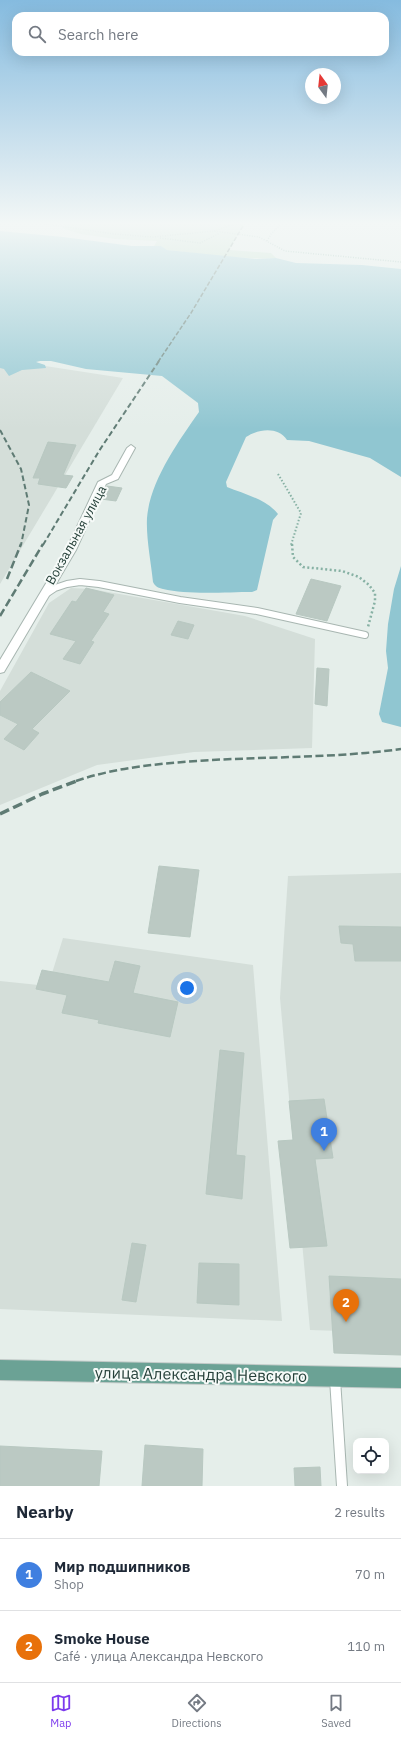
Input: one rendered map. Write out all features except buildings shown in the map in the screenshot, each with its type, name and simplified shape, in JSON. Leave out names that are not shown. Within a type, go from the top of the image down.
[{"type":"main road","name":"улица Александра Невского","points":[[0,1370],[401,1378]]},
{"type":"street","name":"Вокзальная улица","points":[[0,669],[42,596],[71,550],[102,482],[115,477],[131,448]]},
{"type":"lane","points":[[42,596],[67,584],[80,582],[99,584],[180,600],[257,611],[365,635]]},
{"type":"lane","points":[[334,1376],[342,1486]]},
{"type":"path","points":[[278,474],[301,513],[291,546],[297,562],[303,566],[342,571],[359,577],[369,585],[374,593],[375,601],[365,635]]},
{"type":"shaded area","points":[[0,359],[123,378],[0,584]]},
{"type":"shaded area","points":[[71,588],[91,589],[245,616],[315,639],[312,748],[194,752],[97,765],[0,805],[0,691],[49,603]]},
{"type":"shaded area","points":[[401,873],[401,1333],[310,1330],[280,998],[288,876]]},
{"type":"shaded area","points":[[63,938],[253,965],[282,1321],[0,1309],[0,981],[48,986]]},
{"type":"water","points":[[0,290],[401,290],[401,477],[370,458],[309,441],[287,440],[278,432],[268,430],[251,434],[246,437],[226,482],[227,487],[267,504],[278,514],[273,520],[257,590],[252,592],[195,593],[161,589],[153,582],[147,526],[149,504],[153,490],[166,462],[199,412],[198,403],[162,376],[86,369],[51,361],[36,362],[45,365],[46,368],[22,370],[9,376],[4,369],[0,368]]},
{"type":"water","points":[[401,566],[401,727],[382,722],[379,714],[388,668],[386,651],[388,624],[394,589]]},
{"type":"railway","points":[[158,362],[205,290]]},
{"type":"railway","points":[[43,545],[99,451],[159,361]]},
{"type":"railway","points":[[0,430],[21,469],[29,505],[21,545]]},
{"type":"railway","points":[[7,579],[21,544]]},
{"type":"railway","points":[[0,616],[43,544]]},
{"type":"railway","points":[[78,780],[116,771],[170,763],[320,756],[401,749]]},
{"type":"railway","points":[[0,814],[42,794],[78,780]]},
{"type":"place","name":"Мир подшипников","points":[[324,1151]]},
{"type":"place","name":"Smoke House","points":[[346,1322]]}]
